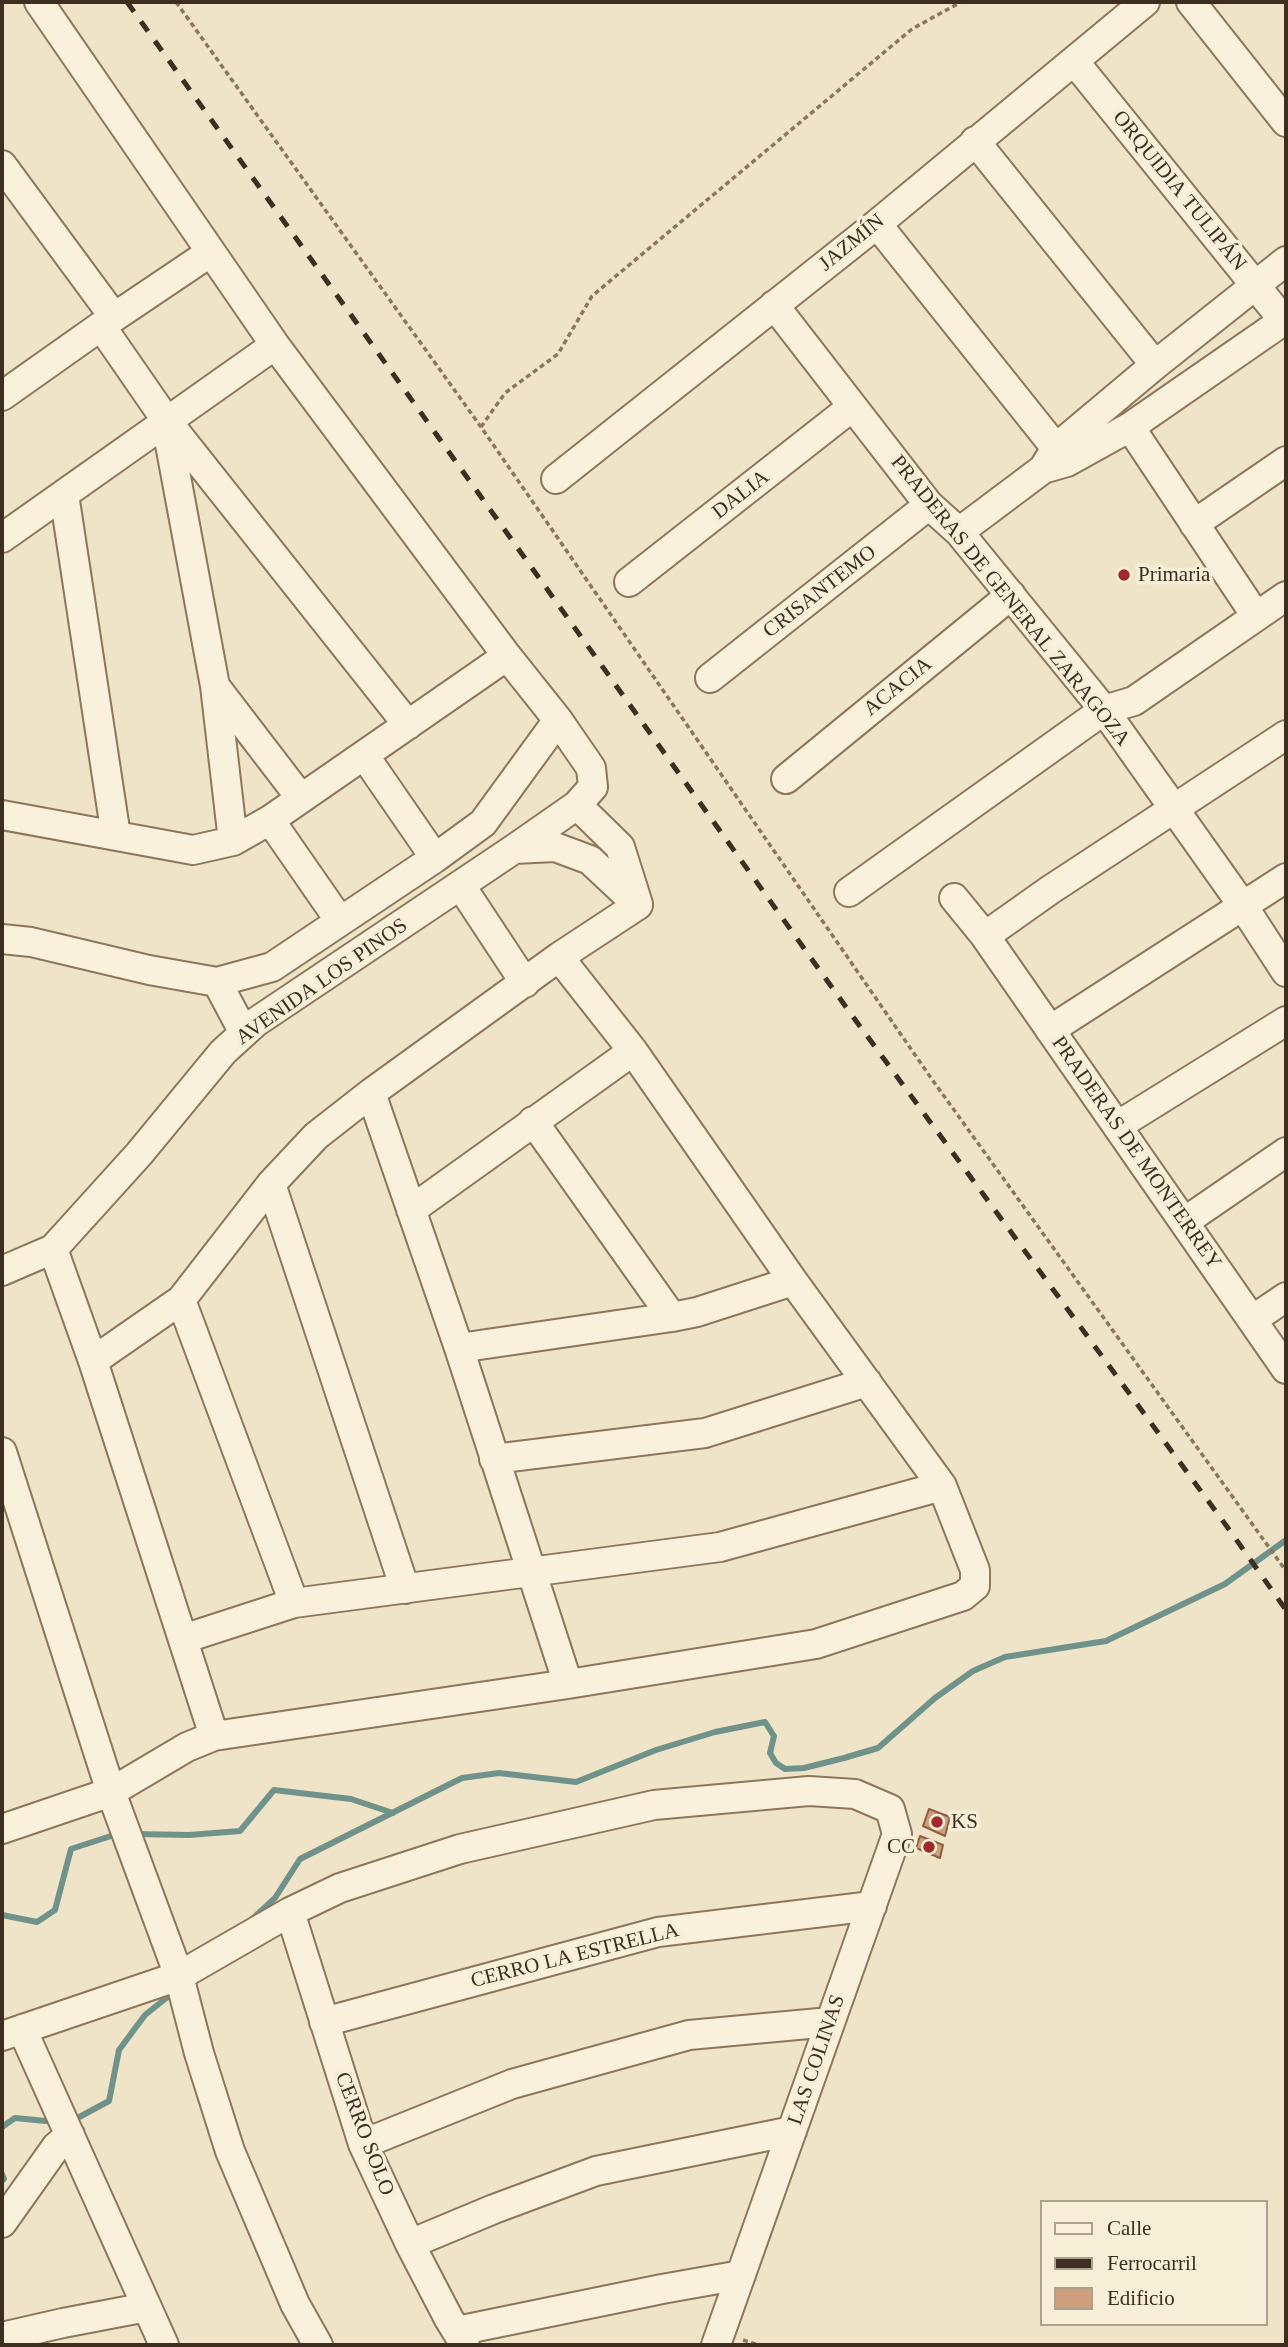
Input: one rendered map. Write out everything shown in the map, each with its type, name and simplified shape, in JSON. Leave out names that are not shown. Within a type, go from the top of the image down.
[{"type":"street","points":[[39,2],[275,345],[507,656],[558,719],[591,768],[593,787],[577,805],[621,847],[638,905]]},
{"type":"street","name":"JAZMÍN","points":[[556,479],[877,224],[1145,2]]},
{"type":"street","points":[[1191,2],[1286,122]]},
{"type":"street","name":"ORQUIDIA TULIPÁN","points":[[1074,61],[1285,320]]},
{"type":"street","points":[[975,141],[1155,365]]},
{"type":"street","points":[[2,165],[107,322],[166,420],[408,725]]},
{"type":"street","points":[[877,224],[1055,459]]},
{"type":"street","points":[[4,391],[211,252]]},
{"type":"street","points":[[959,532],[1055,459],[1155,365],[1286,261]]},
{"type":"street","name":"PRADERAS DE GENERAL ZARAGOZA","points":[[774,305],[929,505],[959,532],[1104,710],[1243,906],[1286,972]]},
{"type":"street","points":[[1055,459],[1129,428],[1285,320]]},
{"type":"street","points":[[2,538],[275,345]]},
{"type":"street","name":"DALIA","points":[[629,582],[852,407]]},
{"type":"street","points":[[166,420],[215,686],[233,841]]},
{"type":"street","points":[[1129,428],[1256,616]]},
{"type":"street","points":[[1194,524],[1286,461]]},
{"type":"street","points":[[64,494],[116,836]]},
{"type":"street","name":"CRISANTEMO","points":[[710,678],[929,505]]},
{"type":"street","name":"ACACIA","points":[[786,779],[1011,595]]},
{"type":"street","points":[[849,892],[1104,710],[1134,701],[1286,596]]},
{"type":"street","points":[[2,815],[193,850],[233,841],[270,820],[507,656]]},
{"type":"street","points":[[215,686],[300,797]]},
{"type":"street","name":"AVENIDA LOS PINOS","points":[[2,939],[31,942],[149,970],[217,982],[272,967],[483,823],[558,719]]},
{"type":"street","points":[[985,936],[1050,890],[1286,735]]},
{"type":"street","points":[[364,755],[435,858]]},
{"type":"street","name":"AVENIDA LOS PINOS","points":[[2,1271],[53,1249],[139,1154],[223,1052],[257,1022],[577,805]]},
{"type":"street","points":[[270,820],[340,922]]},
{"type":"street","points":[[514,849],[555,847],[590,860],[638,905]]},
{"type":"street","points":[[1050,1030],[1286,878]]},
{"type":"street","points":[[461,886],[525,983]]},
{"type":"street","name":"PRADERAS DE MONTERREY","points":[[954,898],[985,936],[1286,1369]]},
{"type":"street","points":[[93,1361],[181,1300],[271,1184],[316,1136],[559,957],[638,905]]},
{"type":"street","points":[[2,1829],[111,1792],[187,1747],[214,1736],[817,1644],[963,1596],[975,1586],[975,1570],[942,1486],[793,1281],[633,1051],[559,957]]},
{"type":"street","points":[[217,982],[244,1033]]},
{"type":"street","points":[[1117,1126],[1286,1021]]},
{"type":"street","points":[[411,1210],[633,1051]]},
{"type":"street","points":[[371,1093],[459,1348],[568,1684]]},
{"type":"street","points":[[533,1121],[672,1317]]},
{"type":"street","points":[[1184,1222],[1286,1152]]},
{"type":"street","points":[[271,1184],[405,1588]]},
{"type":"street","points":[[53,1249],[93,1361],[214,1736]]},
{"type":"street","points":[[459,1348],[697,1312],[793,1281]]},
{"type":"street","points":[[1252,1320],[1286,1297]]},
{"type":"street","points":[[181,1300],[294,1603]]},
{"type":"street","points":[[494,1459],[705,1433],[867,1382]]},
{"type":"street","points":[[2,1452],[111,1792],[179,1976],[230,2151],[295,2304],[318,2345]]},
{"type":"street","points":[[183,1639],[294,1603],[720,1547],[942,1486]]},
{"type":"street","name":"LAS COLINAS","points":[[290,1912],[340,1888],[460,1849],[654,1805],[810,1791],[855,1794],[890,1809],[897,1834],[716,2345]]},
{"type":"street","name":"CERRO LA ESTRELLA","points":[[324,2022],[658,1932],[872,1906]]},
{"type":"street","points":[[164,2345],[70,2135],[12,2033],[179,1976],[290,1912]]},
{"type":"street","name":"CERRO SOLO","points":[[290,1912],[363,2144],[410,2244],[461,2338]]},
{"type":"street","points":[[363,2144],[512,2084],[689,2035],[830,2022]]},
{"type":"street","points":[[410,2244],[596,2171],[792,2131]]},
{"type":"street","points":[[2,2223],[56,2147],[70,2135]]},
{"type":"street","points":[[461,2338],[662,2289],[741,2276]]},
{"type":"street","points":[[2,2337],[147,2307]]},
{"type":"path","points":[[176,2],[481,427],[932,1078],[1286,1571]]},
{"type":"path","points":[[481,427],[505,393],[558,354],[592,296],[912,29],[961,2]]},
{"type":"building","name":"KS","points":[[929,1809],[950,1817],[945,1836],[923,1826]]},
{"type":"building","name":"CC","points":[[920,1836],[943,1845],[940,1858],[916,1848]]},
{"type":"waterway","points":[[250,1921],[275,1898],[300,1859],[462,1778],[499,1773],[576,1782],[656,1750],[715,1732],[765,1722],[774,1736],[770,1753],[776,1763],[785,1769],[804,1768],[844,1758],[878,1748],[935,1698],[973,1671],[1005,1657],[1106,1641],[1225,1584],[1286,1540]]},
{"type":"waterway","points":[[135,1834],[189,1835],[240,1831],[274,1790],[351,1799],[393,1813]]},
{"type":"waterway","points":[[2,1915],[37,1922],[55,1910],[71,1849],[117,1834]]},
{"type":"waterway","points":[[70,2122],[109,2101],[119,2050],[145,2015],[175,1991]]},
{"type":"waterway","points":[[2,2127],[15,2118],[56,2122]]},
{"type":"waterway","points":[[2,2174],[2,2181]]},
{"type":"railway","points":[[127,2],[851,1014],[1286,1610]]},
{"type":"place","name":"Primaria","points":[[1124,575]]},
{"type":"place","name":"KS","points":[[937,1822]]},
{"type":"place","name":"CC","points":[[929,1847]]}]
